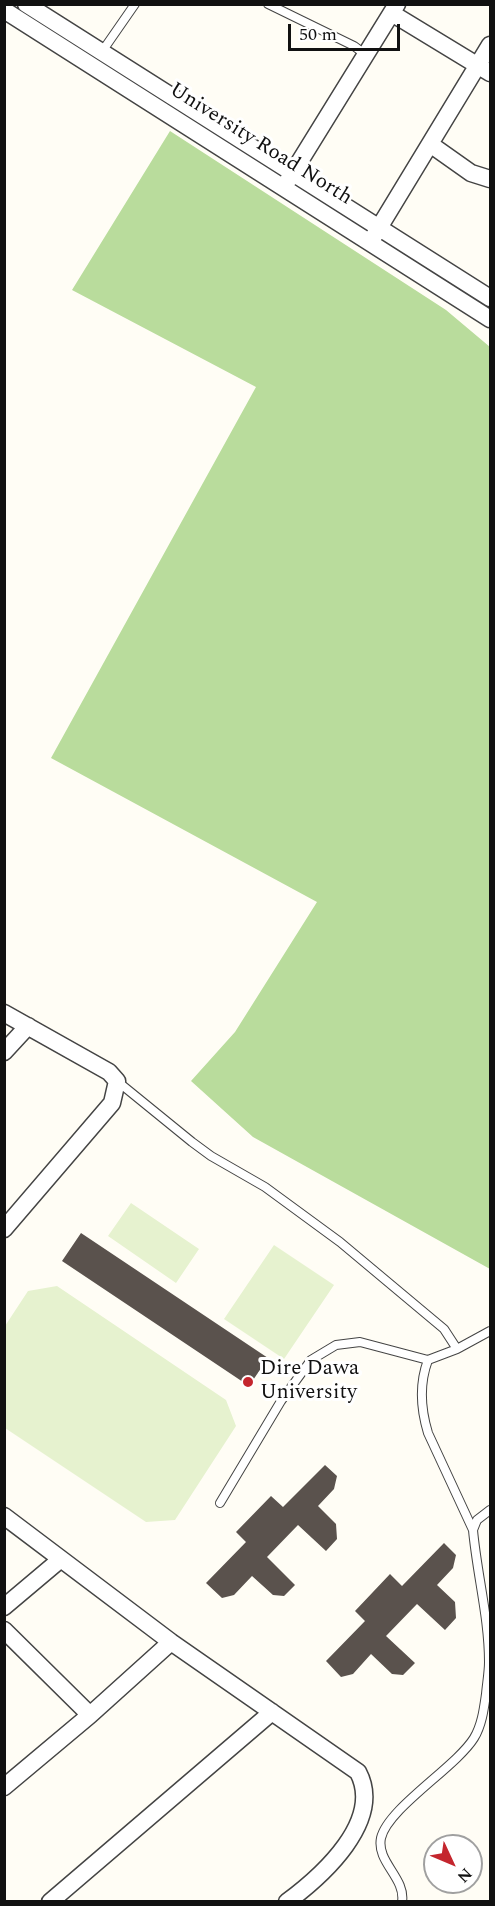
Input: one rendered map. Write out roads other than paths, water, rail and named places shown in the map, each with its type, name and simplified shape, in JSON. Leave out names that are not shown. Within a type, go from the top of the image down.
[{"type":"street","name":"University Road North","points":[[26,4],[97,59]]},
{"type":"street","points":[[289,180],[395,9],[484,70]]},
{"type":"street","name":"University Road North","points":[[4,10],[97,59],[289,180],[371,242],[490,319]]},
{"type":"street","points":[[371,242],[430,144],[484,70],[490,45]]},
{"type":"street","points":[[430,144],[471,173],[490,179]]},
{"type":"street","name":"University Road North","points":[[289,180],[380,227],[490,298]]},
{"type":"street","points":[[4,1013],[109,1072],[117,1081],[112,1103],[4,1229]]},
{"type":"street","points":[[4,1053],[28,1026]]},
{"type":"street","points":[[4,1516],[171,1642],[358,1772],[364,1782],[362,1816],[338,1856],[302,1891],[287,1902]]},
{"type":"street","points":[[4,1607],[61,1559]]},
{"type":"street","points":[[4,1630],[90,1715]]},
{"type":"street","points":[[4,1787],[90,1715],[171,1642]]},
{"type":"street","points":[[51,1901],[272,1712]]},
{"type":"lane","points":[[97,59],[135,4]]},
{"type":"lane","points":[[268,4],[354,46],[367,55]]},
{"type":"lane","points":[[117,1081],[192,1142],[265,1187],[340,1242],[444,1329],[457,1349]]},
{"type":"lane","points":[[220,1503],[281,1401],[311,1360],[336,1345],[360,1342],[428,1360],[457,1349],[490,1331]]},
{"type":"lane","points":[[402,1902],[401,1889],[381,1850],[384,1830],[397,1814],[474,1738],[483,1712],[489,1664],[473,1530],[432,1443],[423,1416],[422,1376],[428,1360]]},
{"type":"lane","points":[[473,1530],[477,1520],[490,1510]]},
{"type":"place","name":"Dire Dawa University","points":[[248,1382]]}]
